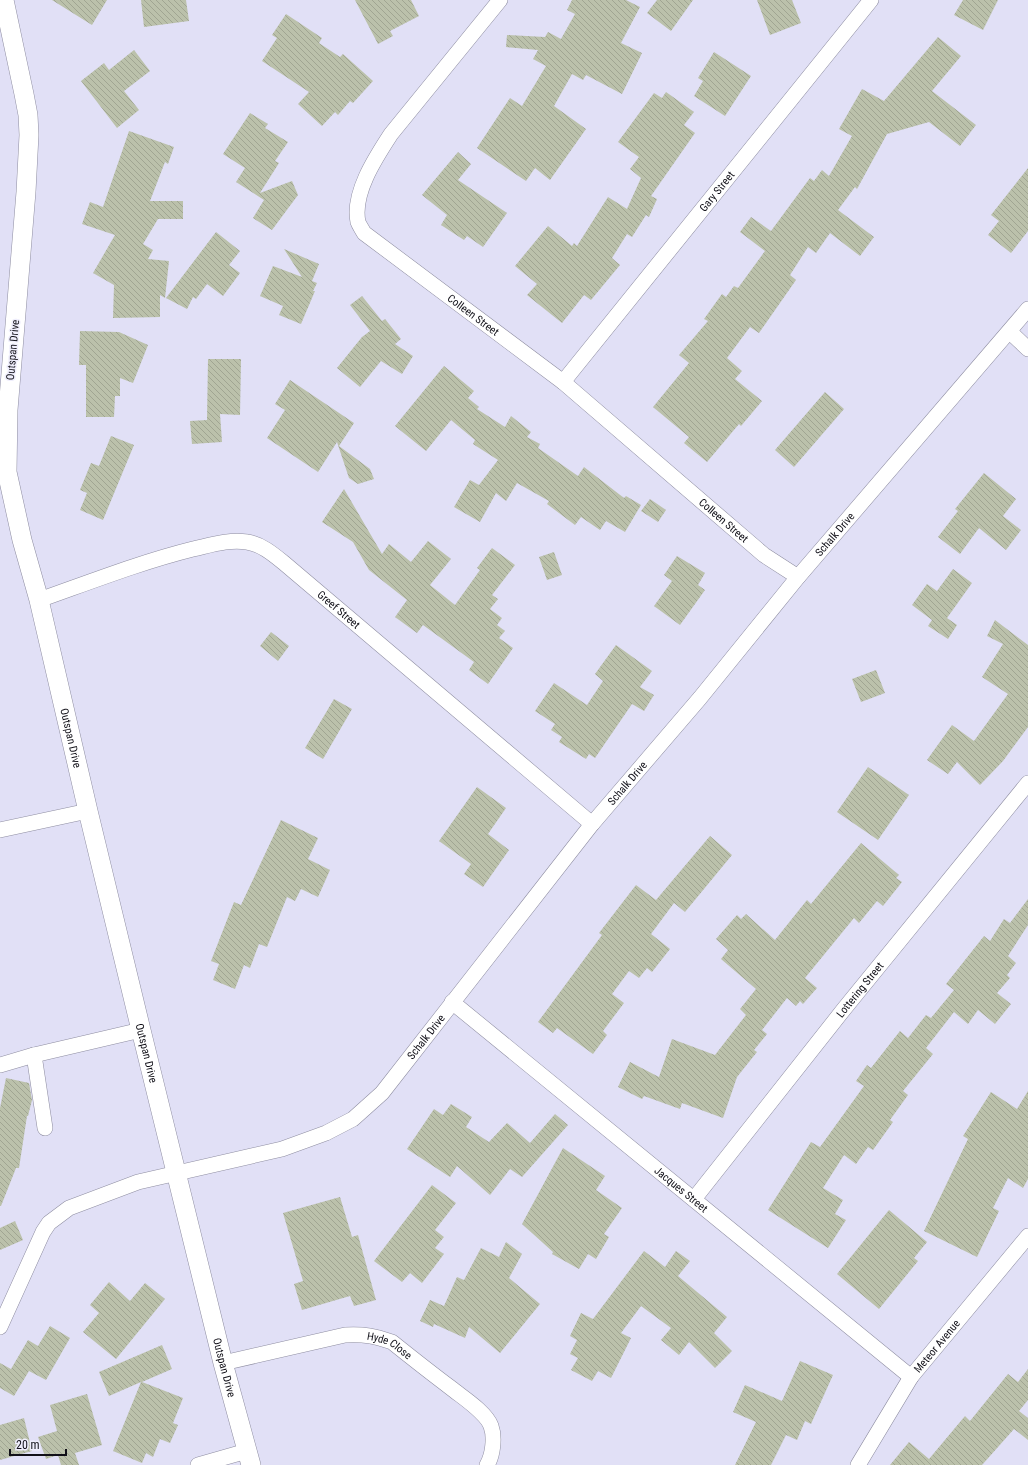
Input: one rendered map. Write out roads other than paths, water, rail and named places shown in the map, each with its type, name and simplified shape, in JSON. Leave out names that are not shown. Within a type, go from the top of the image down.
[{"type":"street","name":"Outspan Drive","points":[[4,0],[28,115],[29,135],[26,192],[8,410],[7,472],[22,540],[39,600],[88,811],[176,1174],[223,1362],[249,1458]]},
{"type":"street","name":"Colleen Street","points":[[500,0],[391,134],[378,154],[361,189],[358,204],[358,222],[364,233],[563,382],[764,555],[798,577]]},
{"type":"street","name":"Gary Street","points":[[563,382],[871,0]]},
{"type":"street","name":"Schalk Drive","points":[[0,1327],[35,1248],[49,1223],[69,1208],[138,1182],[282,1149],[326,1133],[353,1119],[382,1093],[592,824],[700,698],[798,577],[1010,332],[1028,309]]},
{"type":"street","points":[[1010,332],[1028,349]]},
{"type":"street","name":"Greef Street","points":[[39,600],[147,562],[214,544],[230,541],[248,542],[268,550],[592,824]]},
{"type":"street","name":"Lottering Street","points":[[694,1199],[844,1009],[1028,782]]},
{"type":"street","points":[[0,830],[88,811]]},
{"type":"street","name":"Jacques Street","points":[[452,1002],[911,1377]]},
{"type":"street","points":[[0,1065],[34,1055],[141,1030]]},
{"type":"street","points":[[34,1055],[45,1128]]},
{"type":"street","name":"Meteor Avenue","points":[[858,1465],[911,1377],[1028,1236]]},
{"type":"street","name":"Hyde Close","points":[[223,1362],[345,1335],[363,1334],[392,1342],[487,1419],[491,1426],[493,1435],[492,1448],[487,1465]]},
{"type":"street","points":[[201,1464],[249,1458]]}]
